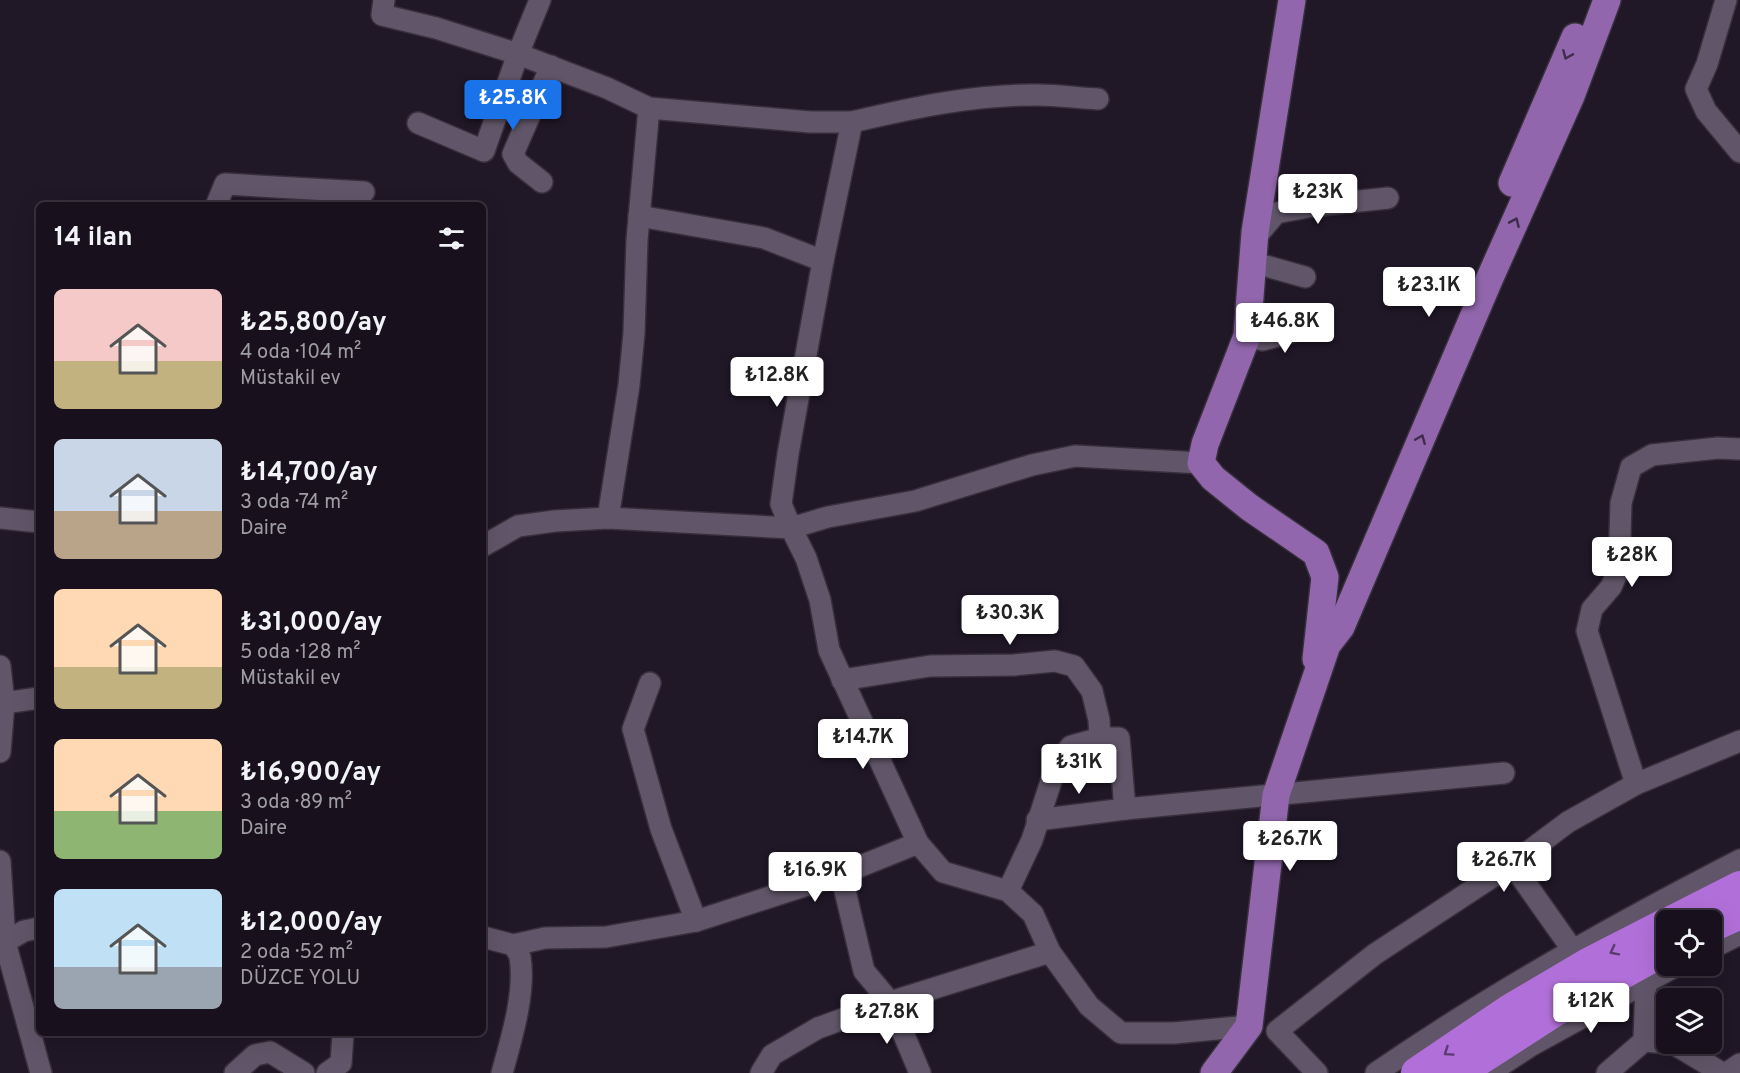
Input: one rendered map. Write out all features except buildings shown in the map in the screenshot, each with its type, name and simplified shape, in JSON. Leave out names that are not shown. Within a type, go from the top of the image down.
[{"type":"highway","points":[[1695,910],[1740,887]]},
{"type":"highway","points":[[1722,921],[1740,913]]},
{"type":"highway","points":[[1417,1073],[1520,1004],[1588,964],[1656,929]]},
{"type":"highway","points":[[1458,1073],[1554,1011],[1656,955]]},
{"type":"main road","points":[[1292,0],[1255,232],[1247,336],[1205,444],[1201,463],[1213,478],[1249,507],[1316,553],[1325,577],[1314,681]]},
{"type":"main road","points":[[1327,645],[1326,622],[1406,427],[1574,40],[1588,0]]},
{"type":"main road","points":[[1214,1073],[1249,1026],[1276,795],[1327,645],[1341,627],[1480,300],[1571,96],[1607,0]]},
{"type":"street","points":[[384,0],[382,15],[436,28],[519,54],[607,88],[649,108],[810,122],[852,122],[918,107],[969,100],[1037,95],[1098,99]]},
{"type":"street","points":[[417,123],[484,151],[540,0]]},
{"type":"street","points":[[1726,0],[1707,64],[1696,89],[1706,111],[1740,152]]},
{"type":"street","points":[[542,182],[518,163],[513,154],[551,66]]},
{"type":"street","points":[[608,518],[629,386],[634,333],[639,216],[649,108]]},
{"type":"street","points":[[852,122],[823,261],[781,504],[810,568],[820,600],[829,650],[842,680],[918,843],[943,872],[1008,891],[1033,914],[1050,952],[1089,1006],[1122,1033],[1174,1033],[1249,1026]]},
{"type":"street","points":[[218,202],[225,184],[364,192]]},
{"type":"street","points":[[1255,232],[1260,232],[1276,213],[1313,206],[1388,198]]},
{"type":"street","points":[[639,216],[764,238],[823,261]]},
{"type":"street","points":[[1252,266],[1266,266],[1305,277]]},
{"type":"street","points":[[1247,336],[1263,340],[1322,323]]},
{"type":"street","points":[[1636,784],[1587,631],[1592,609],[1611,587],[1619,569],[1621,503],[1631,467],[1652,455],[1718,448],[1740,449]]},
{"type":"street","points":[[486,544],[518,526],[608,518],[792,528],[828,516],[915,501],[1032,465],[1075,456],[1201,463]]},
{"type":"street","points":[[0,518],[36,522]]},
{"type":"street","points":[[842,680],[930,666],[1014,665],[1055,661],[1074,666],[1092,691],[1099,720],[1100,738]]},
{"type":"street","points":[[0,666],[4,703],[0,752]]},
{"type":"street","points":[[650,683],[633,729],[661,829],[696,921]]},
{"type":"street","points":[[4,703],[36,698]]},
{"type":"street","points":[[1008,891],[1032,840],[1056,766],[1071,746],[1100,738],[1119,738],[1125,809]]},
{"type":"street","points":[[1317,1073],[1276,1030],[1375,954],[1512,864],[1568,822],[1636,784],[1740,741]]},
{"type":"street","points":[[1037,820],[1125,809],[1504,773]]},
{"type":"street","points":[[486,938],[513,945],[545,938],[606,938],[696,921],[841,874],[918,843]]},
{"type":"street","points":[[0,861],[6,942],[41,1073]]},
{"type":"street","points":[[1376,1073],[1572,949],[1740,861]]},
{"type":"street","points":[[1512,864],[1572,949]]},
{"type":"street","points":[[841,874],[864,971],[890,1002],[920,1073]]},
{"type":"street","points":[[6,942],[24,931],[36,929]]},
{"type":"street","points":[[1722,943],[1740,934]]},
{"type":"street","points":[[502,1073],[516,1024],[520,984],[520,955],[513,945]]},
{"type":"street","points":[[761,1073],[772,1055],[818,1028],[890,1002],[1050,952]]},
{"type":"street","points":[[1489,1073],[1532,1045],[1656,976]]},
{"type":"street","points":[[1644,1041],[1646,981]]},
{"type":"street","points":[[327,1073],[341,1063],[343,1036]]},
{"type":"street","points":[[1607,1073],[1644,1041],[1656,1042]]},
{"type":"street","points":[[235,1073],[255,1055],[270,1052],[304,1073]]},
{"type":"street","points":[[1691,1054],[1722,1073]]},
{"type":"street","points":[[1727,1073],[1740,1064]]}]
